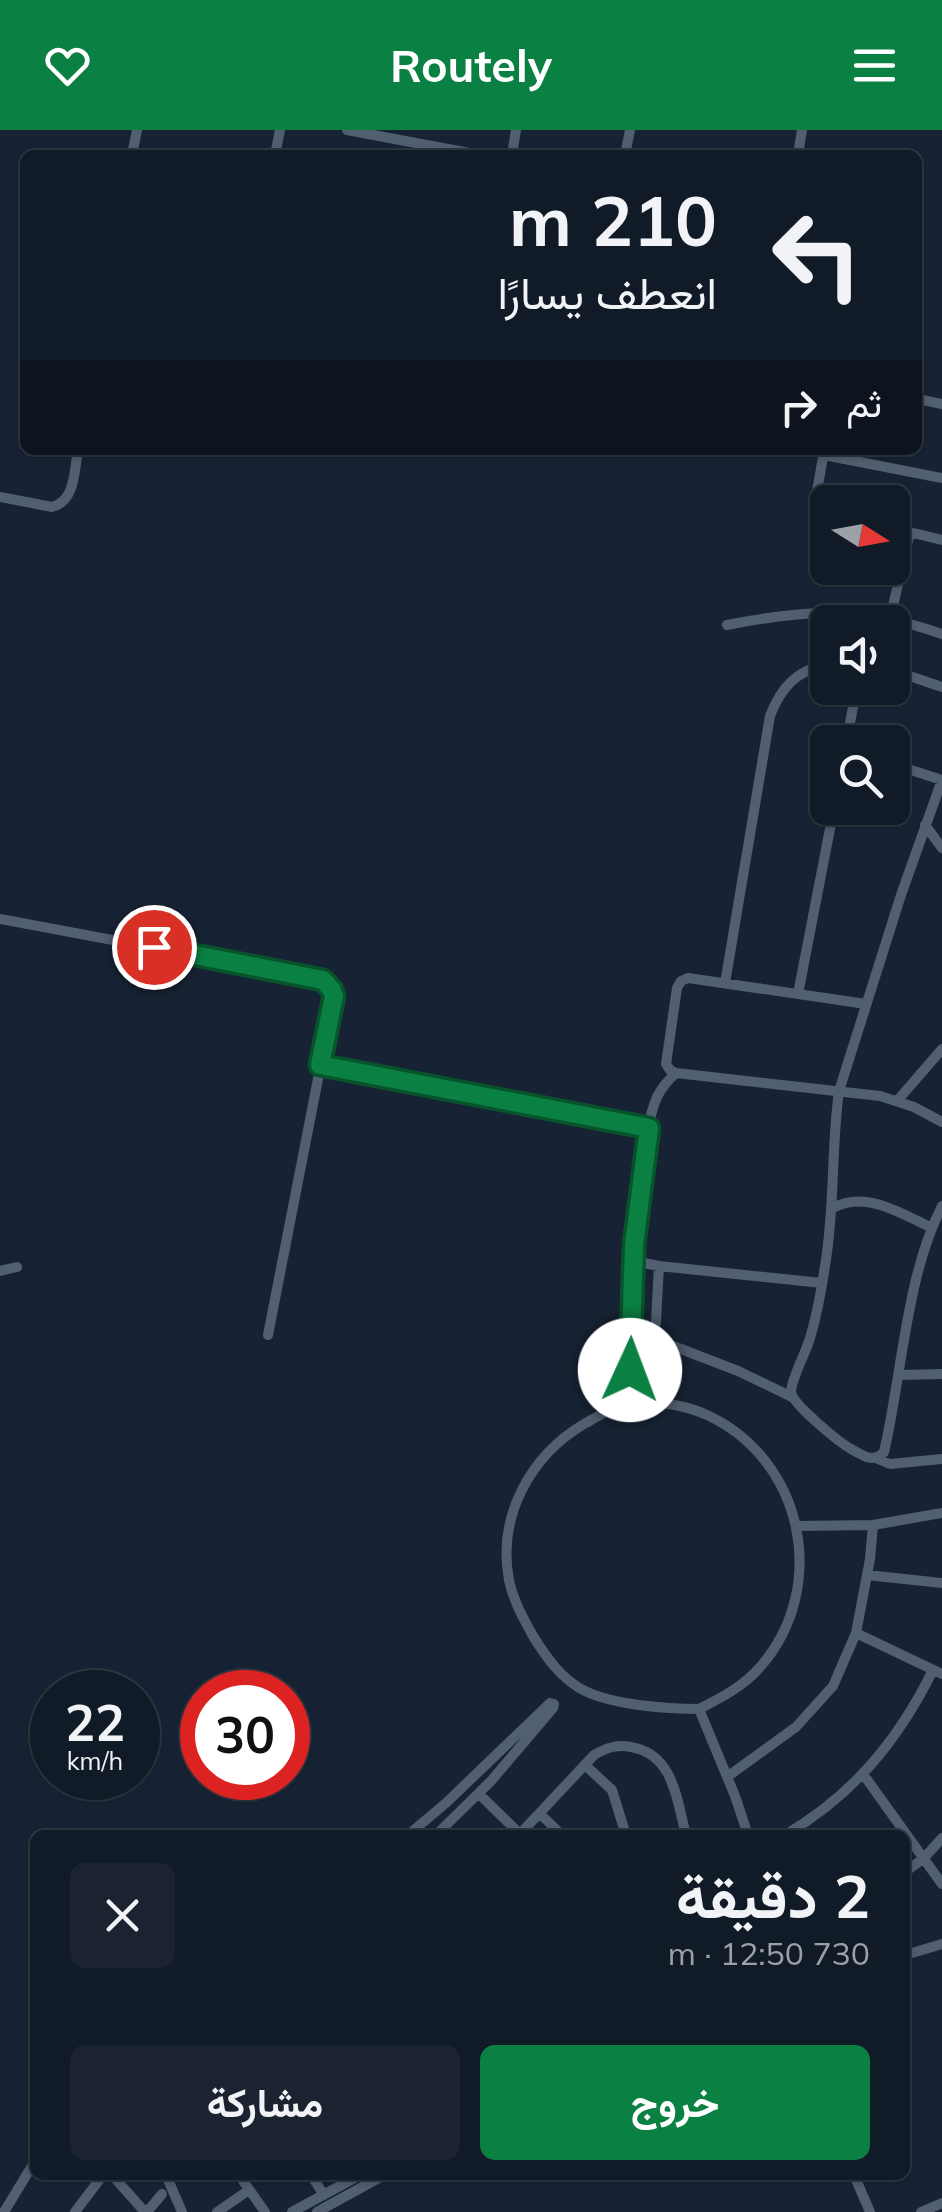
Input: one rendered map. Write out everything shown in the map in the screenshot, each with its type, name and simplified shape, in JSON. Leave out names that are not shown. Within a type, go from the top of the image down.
[{"type":"street","points":[[347,130],[455,150]]},
{"type":"street","points":[[0,497],[60,505],[70,492],[77,455]]},
{"type":"street","points":[[817,485],[823,455]]},
{"type":"street","points":[[838,455],[942,478]]},
{"type":"street","points":[[910,532],[942,540]]},
{"type":"street","points":[[727,625],[778,614],[810,612]]},
{"type":"street","points":[[910,625],[942,634]]},
{"type":"street","points":[[725,983],[770,716],[781,691],[810,669]]},
{"type":"street","points":[[910,676],[942,687]]},
{"type":"street","points":[[792,1396],[822,1284],[832,1208],[839,1091],[942,780],[910,770]]},
{"type":"street","points":[[798,994],[831,825]]},
{"type":"street","points":[[926,825],[942,848]]},
{"type":"street","points":[[0,919],[220,958],[328,983],[334,996],[268,1336]]},
{"type":"street","points":[[866,1004],[692,978],[684,980],[678,984],[666,1060],[676,1073],[862,1093],[897,1101],[942,1122]]},
{"type":"street","points":[[897,1101],[942,1049]]},
{"type":"street","points":[[320,1065],[649,1128]]},
{"type":"street","points":[[632,1401],[634,1261],[649,1128],[658,1094],[676,1073]]},
{"type":"street","points":[[832,1208],[850,1200],[866,1201],[932,1228]]},
{"type":"street","points":[[878,1458],[884,1452],[918,1273],[942,1206]]},
{"type":"street","points":[[634,1261],[822,1284]]},
{"type":"street","points":[[659,1266],[655,1338],[792,1396],[846,1446],[871,1459],[890,1464],[942,1459]]},
{"type":"street","points":[[0,1271],[17,1267]]},
{"type":"street","points":[[899,1374],[942,1374]]},
{"type":"street","points":[[632,1401],[670,1403],[706,1414],[738,1433],[765,1459],[785,1491],[798,1526],[801,1564],[796,1601],[782,1636],[746,1680],[699,1710],[628,1703],[586,1691],[546,1659],[518,1609],[509,1582],[506,1552],[510,1525],[535,1466],[564,1436],[632,1401]]},
{"type":"street","points":[[798,1526],[874,1525],[942,1513]]},
{"type":"street","points":[[727,1777],[796,1727],[833,1686],[856,1634],[874,1525]]},
{"type":"street","points":[[867,1575],[942,1583]]},
{"type":"street","points":[[793,1830],[839,1798],[891,1743],[937,1672],[856,1634]]},
{"type":"street","points":[[414,1830],[550,1703],[554,1704],[479,1794],[441,1830]]},
{"type":"street","points":[[699,1710],[746,1830]]},
{"type":"street","points":[[525,1830],[598,1752],[616,1746],[636,1747],[664,1766],[685,1830]]},
{"type":"street","points":[[585,1765],[612,1790],[624,1830]]},
{"type":"street","points":[[862,1774],[903,1830]]},
{"type":"street","points":[[479,1794],[515,1830]]},
{"type":"street","points":[[540,1814],[557,1830]]},
{"type":"street","points":[[910,1868],[942,1838]]},
{"type":"street","points":[[910,1839],[942,1884]]},
{"type":"street","points":[[910,1954],[942,1944]]},
{"type":"street","points":[[4,2212],[30,2169]]},
{"type":"street","points":[[75,2212],[99,2180]]},
{"type":"street","points":[[117,2180],[146,2212],[162,2194]]},
{"type":"street","points":[[169,2180],[182,2212]]},
{"type":"street","points":[[242,2180],[265,2212]]},
{"type":"street","points":[[314,2180],[324,2195]]},
{"type":"street","points":[[292,2212],[351,2180]]},
{"type":"street","points":[[317,2212],[375,2180]]},
{"type":"street","points":[[856,2180],[870,2212]]},
{"type":"street","points":[[217,2212],[249,2190]]},
{"type":"street","points":[[920,2212],[942,2204]]},
{"type":"route","points":[[154,947],[328,983],[334,996],[320,1065],[649,1128],[634,1245],[630,1370]]}]
